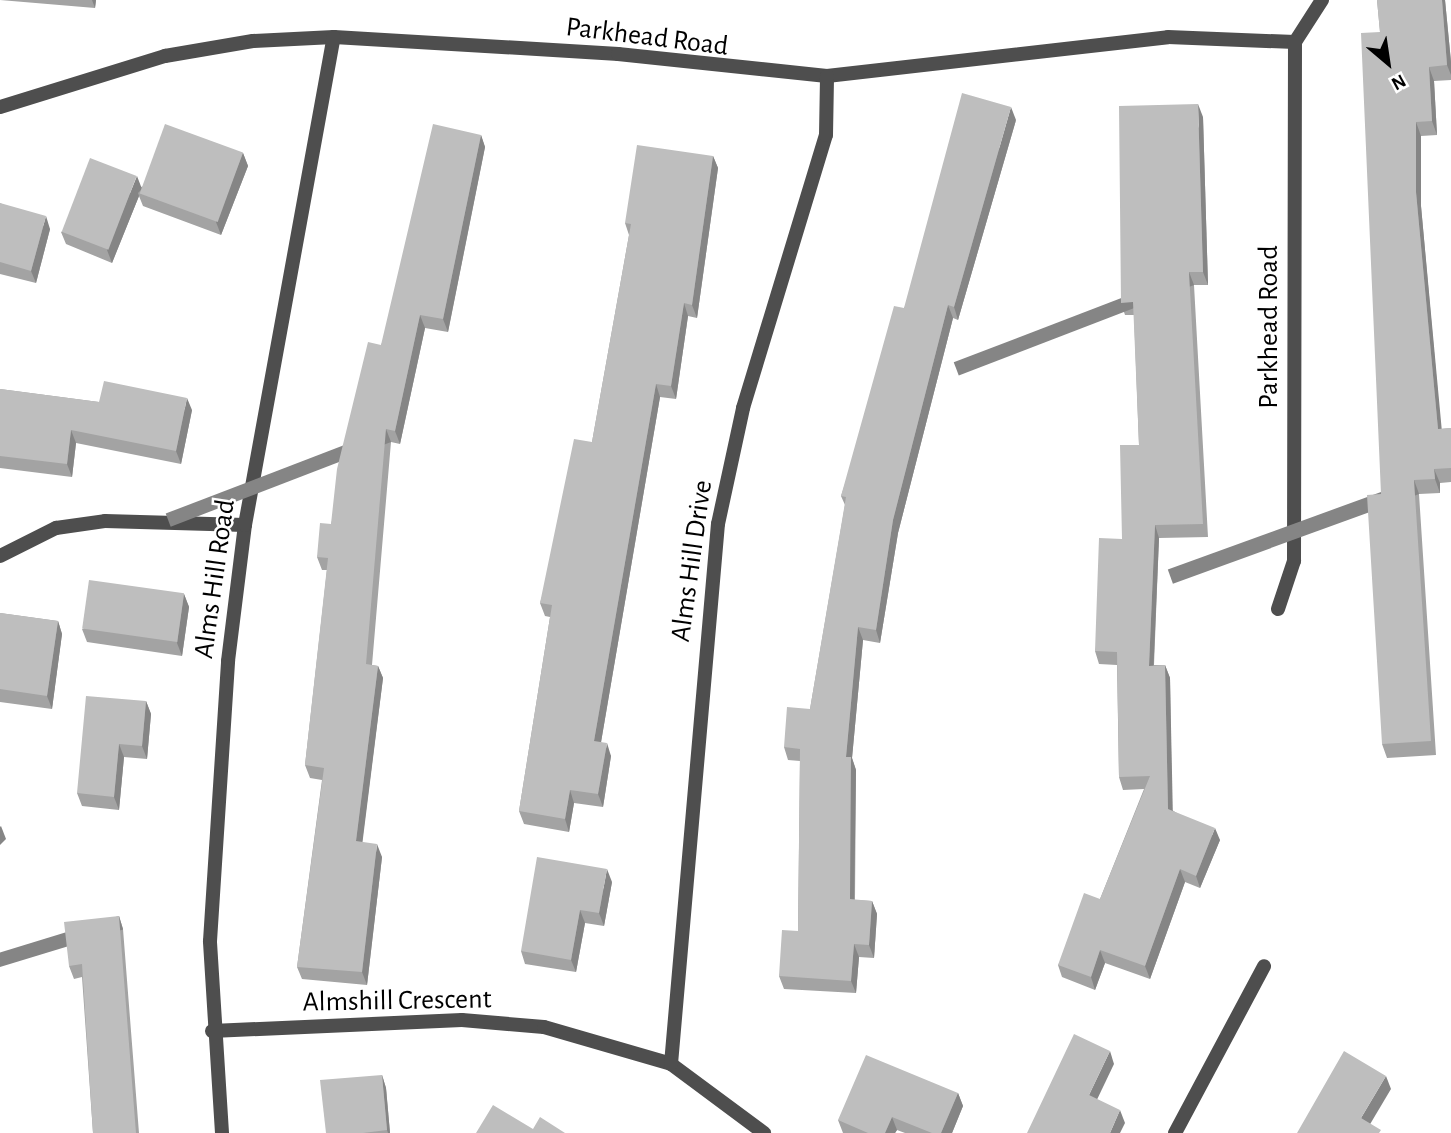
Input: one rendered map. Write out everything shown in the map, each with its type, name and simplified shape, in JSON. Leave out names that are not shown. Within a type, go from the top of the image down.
[{"type":"street","points":[[1296,42],[1322,0]]},
{"type":"street","name":"Parkhead Road","points":[[0,107],[165,56],[253,41],[334,37],[618,54],[827,76],[1168,37],[1296,42],[1294,561],[1279,610]]},
{"type":"street","name":"Alms Hill Road","points":[[222,1133],[212,1031],[216,806],[245,524],[334,37]]},
{"type":"street","name":"Alms Hill Drive","points":[[671,1065],[683,983],[702,668],[718,524],[743,408],[825,135],[827,76]]},
{"type":"street","points":[[0,556],[57,528],[105,521],[245,524]]},
{"type":"street","points":[[1175,1133],[1264,966]]},
{"type":"street","name":"Almshill Crescent","points":[[212,1031],[462,1020],[544,1027],[671,1065],[764,1133]]},
{"type":"building","points":[[1377,0],[1442,0],[1447,65],[1429,67],[1432,121],[1416,122],[1416,192],[1438,429],[1451,428],[1451,468],[1434,469],[1435,479],[1414,480],[1431,741],[1382,744],[1367,495],[1381,494],[1361,33],[1380,32]]},
{"type":"building","points":[[962,93],[1011,107],[954,307],[948,305],[893,520],[876,630],[858,627],[846,757],[851,757],[850,899],[872,901],[869,945],[854,944],[851,981],[779,976],[782,930],[798,931],[800,749],[784,747],[787,707],[810,709],[846,497],[841,496],[894,306],[904,308]]},
{"type":"building","points":[[1198,104],[1203,272],[1189,272],[1203,524],[1155,525],[1149,666],[1165,665],[1168,809],[1215,828],[1196,876],[1180,869],[1145,966],[1100,950],[1091,977],[1058,965],[1084,893],[1100,899],[1150,776],[1119,777],[1117,652],[1095,651],[1099,538],[1122,539],[1120,445],[1139,445],[1133,302],[1121,303],[1119,106]]},
{"type":"building","points":[[165,124],[243,152],[218,222],[140,194]]},
{"type":"building","points":[[433,124],[481,135],[443,319],[420,315],[395,431],[386,429],[366,664],[378,666],[356,841],[377,844],[362,972],[297,967],[324,768],[305,765],[328,558],[317,557],[320,523],[331,524],[337,469],[368,342],[381,345]]},
{"type":"building","points":[[637,145],[713,156],[692,305],[684,303],[671,386],[656,384],[594,741],[607,743],[598,794],[570,790],[565,819],[519,811],[552,605],[540,603],[574,439],[592,442],[631,224],[625,223]]},
{"type":"building","points":[[90,158],[137,176],[108,250],[62,232]]},
{"type":"building","points":[[0,203],[46,216],[31,271],[0,262]]},
{"type":"building","points":[[104,381],[187,398],[176,451],[71,430],[67,464],[0,456],[0,389],[99,402]]},
{"type":"building","points":[[89,580],[184,593],[177,642],[82,629]]},
{"type":"building","points":[[0,613],[58,621],[47,696],[0,689]]},
{"type":"building","points":[[86,696],[146,701],[142,746],[119,744],[114,797],[77,793]]},
{"type":"building","points":[[537,857],[607,869],[599,913],[580,910],[571,960],[521,951]]},
{"type":"building","points":[[119,916],[136,1133],[93,1133],[82,964],[69,966],[64,922]]},
{"type":"building","points":[[1074,1034],[1110,1051],[1089,1095],[1120,1110],[1110,1133],[1027,1133]]},
{"type":"building","points":[[1344,1051],[1386,1076],[1361,1118],[1381,1130],[1379,1133],[1297,1133]]},
{"type":"building","points":[[866,1055],[958,1093],[941,1133],[932,1133],[892,1117],[885,1133],[868,1133],[838,1120]]},
{"type":"building","points":[[382,1075],[387,1130],[326,1133],[320,1080]]},
{"type":"building","points":[[493,1105],[533,1129],[540,1117],[565,1133],[476,1133]]}]
